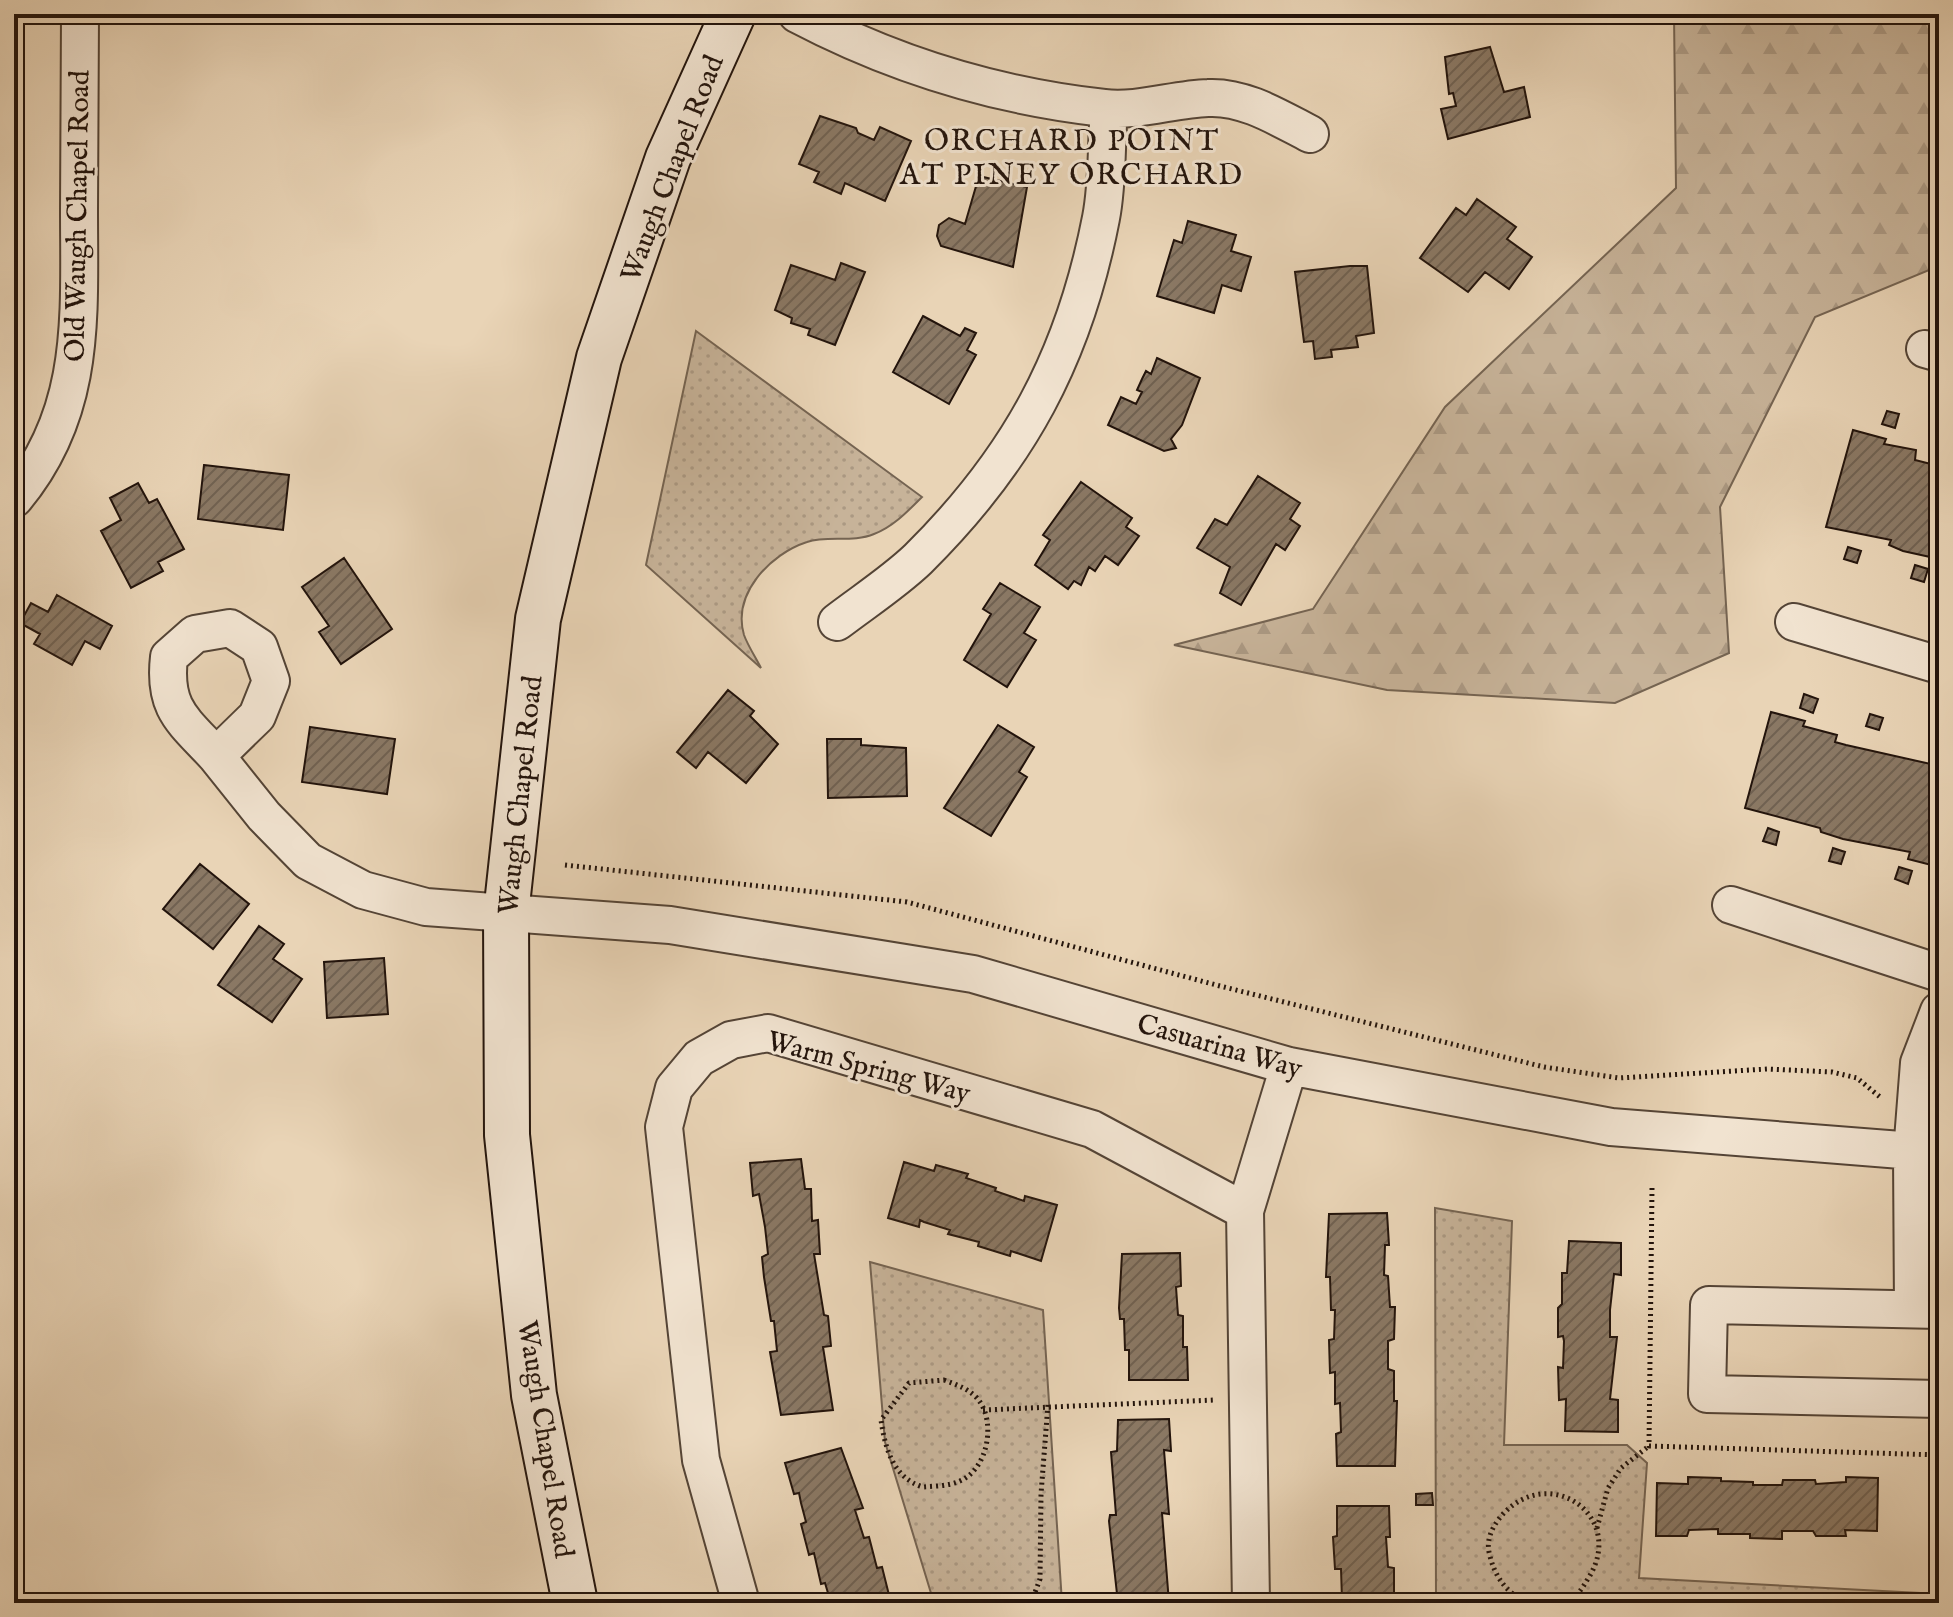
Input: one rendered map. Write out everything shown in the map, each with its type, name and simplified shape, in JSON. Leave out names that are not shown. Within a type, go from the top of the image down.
[{"type":"main road","name":"Waugh Chapel Road","points":[[575,1603],[534,1395],[511,1180],[507,1135],[506,914],[538,619],[599,358],[668,158],[733,14]]},
{"type":"street","name":"Old Waugh Chapel Road","points":[[14,499],[38,471],[57,432],[79,341],[80,14]]},
{"type":"street","points":[[797,14],[853,43],[932,74],[1012,94],[1109,109],[1211,97],[1265,110],[1310,134]]},
{"type":"street","points":[[837,622],[916,561],[989,483],[1041,400],[1076,319],[1101,215],[1109,109]]},
{"type":"street","points":[[1794,622],[1939,665]]},
{"type":"street","name":"Casuarina Way","points":[[216,756],[264,816],[308,861],[363,890],[426,907],[670,925],[973,974],[1289,1066],[1611,1127],[1926,1153]]},
{"type":"street","points":[[1731,905],[1939,973]]},
{"type":"street","points":[[1939,1011],[1919,1063],[1915,1101],[1926,1153],[1926,1310],[1709,1305],[1707,1394],[1939,1399]]},
{"type":"street","name":"Warm Spring Way","points":[[741,1603],[701,1460],[664,1127],[674,1088],[699,1058],[731,1040],[768,1033],[869,1061],[1092,1129],[1245,1211]]},
{"type":"street","points":[[1251,1603],[1245,1211],[1289,1066]]},
{"type":"path","points":[[565,865],[907,902],[1235,990],[1544,1067],[1619,1078],[1767,1069],[1832,1072],[1857,1078],[1887,1103],[1915,1101]]},
{"type":"path","points":[[944,1380],[965,1388],[983,1410],[987,1425],[986,1449],[977,1467],[961,1481],[923,1487],[899,1473],[889,1455],[881,1420],[909,1383],[944,1380]]},
{"type":"path","points":[[983,1410],[1048,1404],[1219,1400],[1220,1407],[1248,1407]]},
{"type":"path","points":[[1031,1603],[1040,1579],[1041,1494],[1048,1404]]},
{"type":"path","points":[[1565,1603],[1576,1597],[1595,1567],[1599,1544],[1597,1529],[1608,1488],[1621,1468],[1649,1446]]},
{"type":"path","points":[[1528,1603],[1505,1589],[1492,1568],[1487,1545],[1494,1526],[1505,1512],[1524,1499],[1545,1493],[1563,1494],[1581,1505],[1597,1529]]},
{"type":"path","points":[[1576,1597],[1583,1603]]},
{"type":"green space","points":[[1674,14],[1939,14],[1939,272],[1929,270],[1815,317],[1720,507],[1729,653],[1615,703],[1387,690],[1174,645],[1313,609],[1445,407],[1676,188]]},
{"type":"green space","points":[[696,331],[922,497],[881,531],[866,537],[807,542],[768,566],[749,591],[742,620],[744,635],[761,668],[646,565]]},
{"type":"green space","points":[[1435,1208],[1512,1221],[1504,1445],[1627,1445],[1647,1463],[1639,1578],[1939,1594],[1939,1603],[1436,1603]]},
{"type":"green space","points":[[870,1262],[1043,1310],[1062,1603],[934,1603],[885,1442]]},
{"type":"building","points":[[1490,47],[1504,92],[1524,87],[1530,117],[1448,139],[1441,109],[1456,106],[1453,93],[1449,94],[1445,57]]},
{"type":"building","points":[[820,116],[856,128],[858,133],[874,140],[880,127],[911,141],[885,201],[845,183],[841,194],[814,182],[819,172],[799,164]]},
{"type":"building","points":[[979,176],[1027,187],[1013,267],[941,246],[937,236],[939,225],[949,218],[965,224]]},
{"type":"building","points":[[1477,199],[1516,227],[1507,239],[1532,257],[1509,289],[1485,272],[1468,292],[1420,258],[1456,208],[1466,215]]},
{"type":"building","points":[[1188,221],[1236,235],[1231,251],[1251,257],[1241,291],[1222,285],[1214,313],[1157,296],[1174,240],[1182,243]]},
{"type":"building","points":[[841,263],[865,272],[835,345],[808,335],[810,329],[791,323],[792,318],[775,310],[791,265],[835,280]]},
{"type":"building","points":[[1367,266],[1374,333],[1356,336],[1358,347],[1331,350],[1332,357],[1315,359],[1313,341],[1304,342],[1295,272]]},
{"type":"building","points":[[923,316],[960,336],[965,328],[976,333],[967,350],[976,355],[949,404],[893,372]]},
{"type":"building","points":[[1157,358],[1200,378],[1182,425],[1171,439],[1176,448],[1164,451],[1108,425],[1121,397],[1136,404],[1142,392],[1137,390],[1142,379],[1146,371],[1151,374]]},
{"type":"building","points":[[1887,411],[1899,414],[1895,428],[1882,424]]},
{"type":"building","points":[[1853,430],[1886,439],[1884,444],[1916,450],[1915,460],[1939,466],[1939,559],[1903,551],[1889,545],[1891,540],[1826,527]]},
{"type":"building","points":[[204,465],[289,475],[283,530],[198,519]]},
{"type":"building","points":[[1258,476],[1300,503],[1290,519],[1300,526],[1285,550],[1276,544],[1241,605],[1220,593],[1230,567],[1197,548],[1215,519],[1227,525]]},
{"type":"building","points":[[1081,482],[1132,518],[1126,527],[1139,536],[1118,565],[1105,556],[1095,571],[1089,567],[1081,585],[1074,581],[1068,589],[1035,565],[1050,540],[1043,535]]},
{"type":"building","points":[[138,483],[149,503],[157,499],[184,549],[158,562],[163,571],[131,588],[101,531],[121,520],[110,498]]},
{"type":"building","points":[[1848,547],[1861,551],[1857,563],[1844,559]]},
{"type":"building","points":[[344,558],[392,629],[341,664],[319,632],[329,626],[302,587]]},
{"type":"building","points":[[1915,565],[1928,569],[1924,582],[1911,578]]},
{"type":"building","points":[[1000,583],[1040,607],[1024,633],[1036,640],[1007,687],[964,660],[991,614],[983,609]]},
{"type":"building","points":[[57,595],[112,626],[100,649],[85,641],[72,665],[34,644],[40,634],[20,623],[31,603],[48,612]]},
{"type":"building","points":[[728,690],[754,711],[750,716],[778,744],[746,783],[708,752],[696,768],[677,752]]},
{"type":"building","points":[[1804,694],[1818,699],[1813,713],[1800,708]]},
{"type":"building","points":[[1771,712],[1805,721],[1803,726],[1837,735],[1835,742],[1935,765],[1939,761],[1939,867],[1908,859],[1910,852],[1843,839],[1821,832],[1820,828],[1745,808]]},
{"type":"building","points":[[1870,714],[1883,718],[1879,730],[1866,726]]},
{"type":"building","points":[[998,725],[1034,747],[1019,772],[1027,777],[991,836],[944,808]]},
{"type":"building","points":[[310,727],[395,739],[387,794],[302,782]]},
{"type":"building","points":[[827,739],[861,739],[861,745],[906,748],[907,796],[828,798]]},
{"type":"building","points":[[1768,828],[1779,832],[1776,845],[1763,841]]},
{"type":"building","points":[[1833,848],[1845,852],[1841,864],[1829,861]]},
{"type":"building","points":[[200,864],[249,904],[213,949],[163,909]]},
{"type":"building","points":[[1899,867],[1912,871],[1908,884],[1895,879]]},
{"type":"building","points":[[259,926],[284,944],[273,959],[302,979],[272,1022],[218,985]]},
{"type":"building","points":[[384,958],[388,1014],[327,1018],[324,962]]},
{"type":"building","points":[[801,1159],[805,1189],[811,1189],[812,1221],[818,1220],[820,1254],[814,1254],[824,1315],[828,1316],[831,1346],[823,1347],[833,1410],[781,1415],[770,1352],[777,1351],[762,1257],[768,1254],[765,1227],[759,1194],[753,1196],[750,1163]]},
{"type":"building","points":[[904,1162],[934,1171],[936,1165],[968,1174],[966,1178],[1024,1201],[1025,1196],[1057,1205],[1041,1261],[1011,1251],[1010,1256],[978,1246],[979,1242],[948,1234],[950,1230],[920,1220],[919,1227],[888,1218]]},
{"type":"building","points":[[1387,1213],[1389,1245],[1385,1245],[1384,1275],[1388,1276],[1390,1307],[1395,1307],[1394,1339],[1388,1341],[1388,1369],[1394,1371],[1394,1401],[1397,1401],[1395,1466],[1337,1466],[1336,1434],[1341,1432],[1340,1403],[1335,1404],[1335,1372],[1330,1373],[1329,1340],[1334,1339],[1335,1310],[1331,1310],[1330,1277],[1326,1277],[1329,1214]]},
{"type":"building","points":[[1569,1241],[1621,1243],[1621,1275],[1614,1274],[1610,1310],[1610,1337],[1617,1337],[1610,1399],[1618,1400],[1618,1432],[1565,1431],[1566,1399],[1559,1400],[1558,1367],[1563,1368],[1564,1341],[1563,1336],[1558,1337],[1558,1308],[1562,1304],[1562,1273],[1567,1273]]},
{"type":"building","points":[[1180,1253],[1181,1286],[1176,1287],[1178,1315],[1183,1316],[1183,1347],[1187,1347],[1188,1380],[1129,1380],[1129,1350],[1125,1350],[1124,1319],[1120,1319],[1119,1308],[1122,1254]]},
{"type":"building","points":[[1169,1419],[1171,1451],[1164,1450],[1169,1514],[1162,1513],[1169,1603],[1118,1603],[1109,1521],[1110,1515],[1116,1515],[1111,1452],[1117,1451],[1118,1420]]},
{"type":"building","points":[[841,1448],[863,1508],[855,1510],[864,1538],[869,1537],[877,1568],[882,1567],[890,1599],[887,1603],[831,1603],[825,1583],[821,1584],[814,1553],[809,1555],[801,1524],[806,1522],[799,1493],[794,1494],[785,1463]]},
{"type":"building","points":[[1688,1477],[1721,1478],[1721,1481],[1753,1482],[1753,1485],[1782,1485],[1783,1480],[1815,1480],[1816,1484],[1846,1482],[1846,1477],[1878,1478],[1877,1531],[1845,1530],[1846,1536],[1816,1536],[1813,1531],[1782,1531],[1782,1539],[1750,1538],[1750,1534],[1718,1534],[1718,1529],[1689,1530],[1687,1536],[1656,1536],[1657,1483],[1688,1484]]},
{"type":"building","points":[[1432,1493],[1433,1505],[1416,1505],[1416,1494]]},
{"type":"building","points":[[1337,1506],[1389,1506],[1390,1537],[1386,1537],[1388,1567],[1394,1568],[1394,1599],[1389,1603],[1338,1603],[1342,1600],[1341,1569],[1335,1569],[1333,1537],[1337,1536]]},
{"type":"district","name":"ORCHARD POINT AT PINEY ORCHARD","points":[[1072,157]]}]
